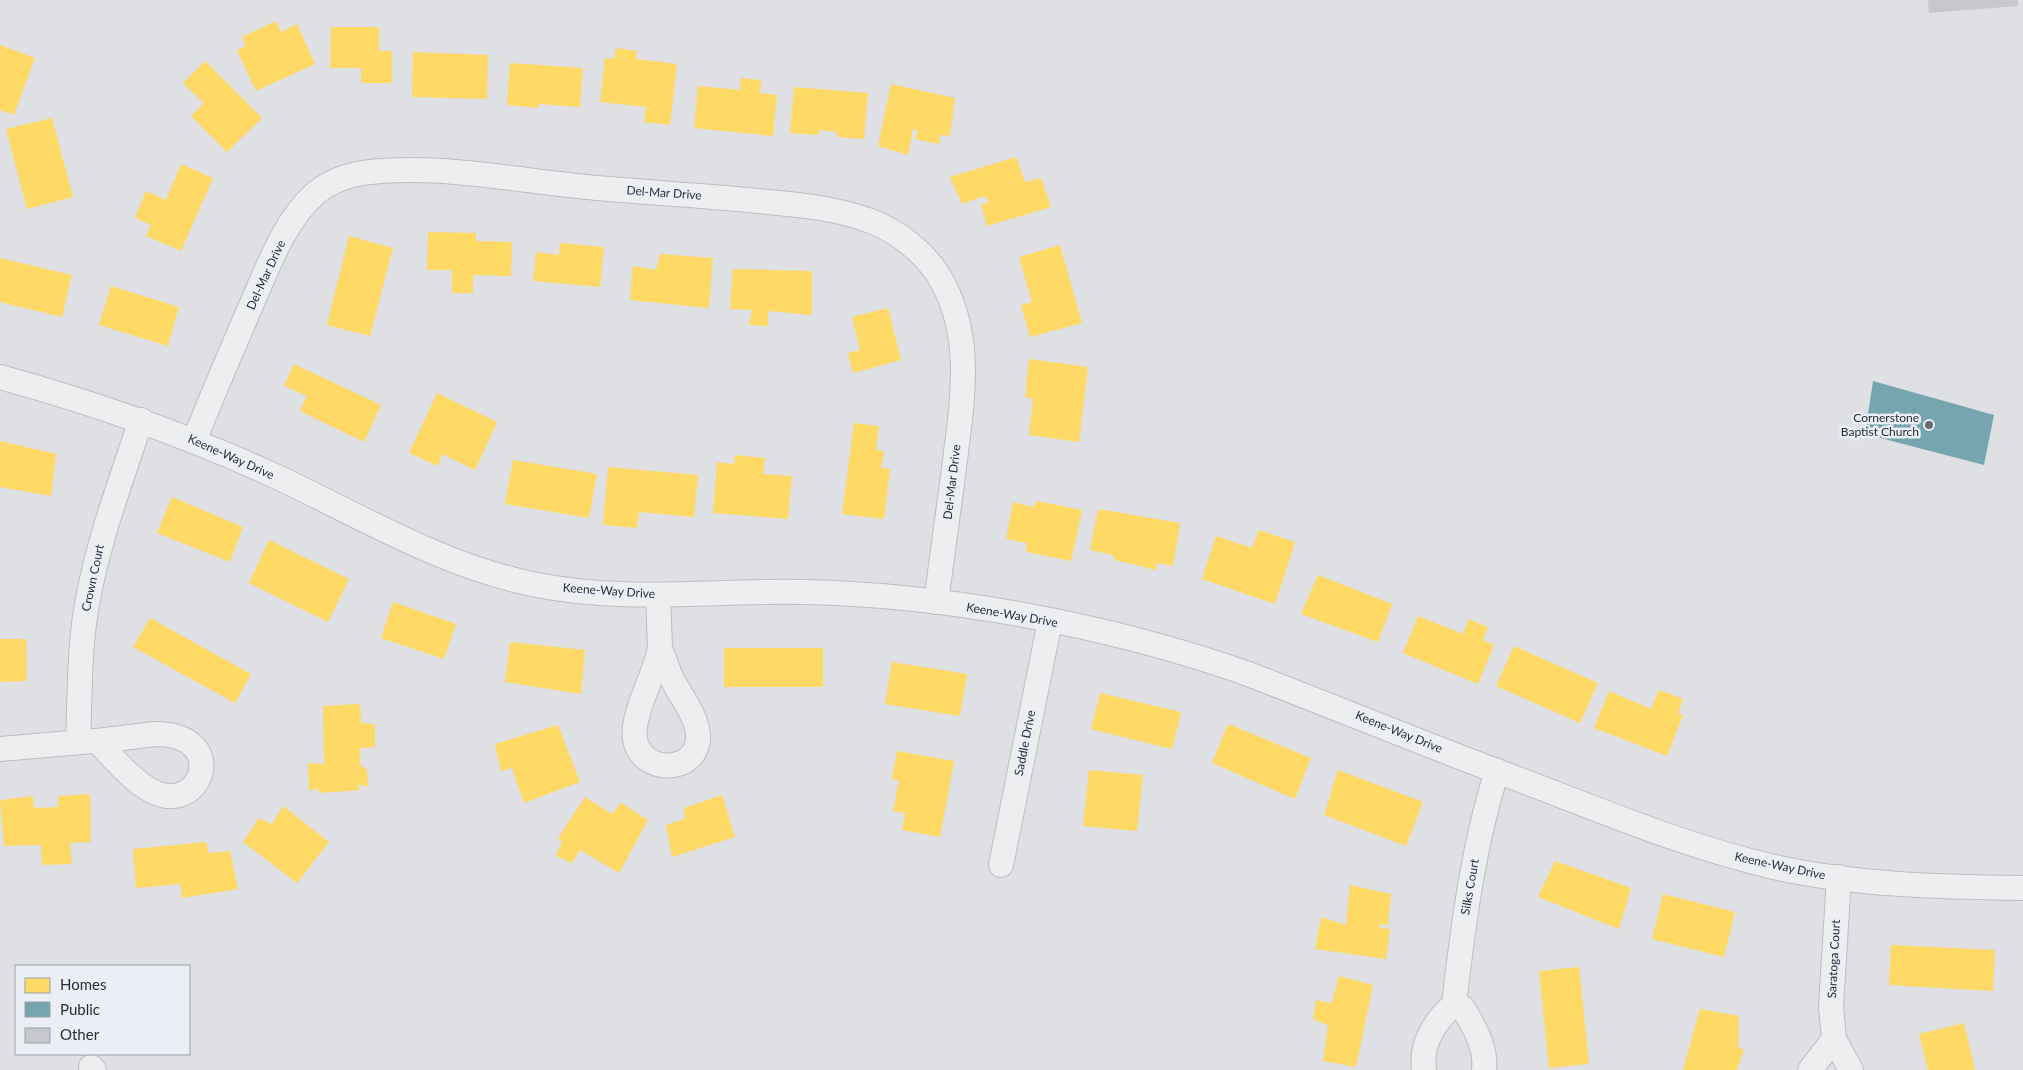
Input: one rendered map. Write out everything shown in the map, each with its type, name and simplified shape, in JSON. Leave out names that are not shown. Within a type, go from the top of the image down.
[{"type":"street","name":"Del-Mar Drive","points":[[194,441],[225,364],[281,241],[302,209],[317,192],[336,181],[357,174],[382,170],[439,172],[599,188],[728,197],[791,204],[849,214],[875,223],[898,235],[918,252],[936,272],[958,318],[962,344],[962,397],[936,602]]},
{"type":"street","name":"Keene-Way Drive","points":[[0,377],[69,396],[141,420],[280,479],[414,544],[468,566],[533,584],[598,593],[658,595],[803,592],[936,602],[1050,621],[1122,636],[1212,661],[1635,825],[1694,845],[1776,867],[1839,878],[1926,885],[2023,888]]},
{"type":"street","name":"Crown Court","points":[[0,749],[87,741],[82,649],[91,584],[102,535],[141,420]]},
{"type":"street","points":[[658,595],[660,648]]},
{"type":"street","name":"Saddle Drive","points":[[1001,864],[1050,621]]},
{"type":"street","name":"Silks Court","points":[[1454,1005],[1468,900],[1483,820],[1497,771]]},
{"type":"street","name":"Saratoga Court","points":[[1839,878],[1831,1007],[1834,1040],[1851,1070]]},
{"type":"street","points":[[1424,1070],[1423,1056],[1426,1043],[1441,1016],[1454,1005],[1463,1008],[1470,1020],[1485,1056],[1484,1070]]},
{"type":"street","points":[[1810,1070],[1834,1040]]},
{"type":"building: Homes","points":[[276,21],[281,32],[297,24],[315,64],[256,91],[237,50],[246,46],[242,37]]},
{"type":"building: Homes","points":[[331,27],[379,27],[379,51],[392,51],[392,83],[361,83],[361,68],[330,68]]},
{"type":"building: Homes","points":[[0,45],[35,58],[14,115],[0,110]]},
{"type":"building: Homes","points":[[616,48],[637,51],[636,59],[677,64],[670,125],[644,122],[646,107],[600,102],[605,58],[614,59]]},
{"type":"building: Homes","points":[[413,52],[488,55],[487,99],[412,97]]},
{"type":"building: Homes","points":[[205,61],[262,118],[227,152],[191,116],[204,103],[183,83]]},
{"type":"building: Homes","points":[[510,63],[583,68],[580,107],[538,104],[538,108],[507,105]]},
{"type":"building: Homes","points":[[741,78],[761,80],[760,93],[777,95],[773,136],[694,128],[698,86],[740,90]]},
{"type":"building: Homes","points":[[891,84],[955,98],[950,136],[940,135],[939,144],[915,139],[918,130],[913,129],[908,155],[878,146]]},
{"type":"building: Homes","points":[[794,87],[868,93],[864,139],[837,137],[837,132],[819,130],[819,135],[790,133]]},
{"type":"building: Homes","points":[[52,118],[73,197],[27,209],[6,129]]},
{"type":"building: Homes","points":[[1016,157],[1025,182],[1041,178],[1051,207],[987,226],[981,205],[989,202],[985,196],[962,204],[950,177]]},
{"type":"building: Homes","points":[[181,164],[213,178],[181,251],[146,236],[151,225],[135,218],[146,191],[166,200]]},
{"type":"building: Homes","points":[[428,232],[476,233],[476,241],[512,242],[511,276],[473,275],[473,293],[452,293],[452,270],[427,270]]},
{"type":"building: Homes","points":[[349,236],[393,248],[370,336],[327,325]]},
{"type":"building: Homes","points":[[560,243],[604,247],[600,287],[533,281],[536,252],[559,255]]},
{"type":"building: Homes","points":[[1060,245],[1082,323],[1030,337],[1021,305],[1032,302],[1019,257]]},
{"type":"building: Homes","points":[[660,254],[713,258],[709,308],[630,300],[633,266],[656,270]]},
{"type":"building: Homes","points":[[0,258],[72,275],[62,317],[0,302]]},
{"type":"building: Homes","points":[[733,269],[812,271],[812,315],[768,311],[768,326],[749,325],[752,310],[730,309]]},
{"type":"building: Homes","points":[[111,286],[179,307],[168,346],[99,325]]},
{"type":"building: Homes","points":[[888,308],[901,360],[853,373],[848,353],[860,350],[852,317]]},
{"type":"building: Homes","points":[[1029,359],[1088,367],[1079,442],[1029,435],[1033,399],[1025,397]]},
{"type":"building: Homes","points":[[294,364],[381,405],[364,442],[300,411],[307,396],[284,386]]},
{"type":"building: Homes","points":[[437,393],[497,422],[475,470],[442,454],[438,466],[409,453]]},
{"type":"building: Homes","points":[[854,423],[879,426],[876,450],[884,451],[881,468],[890,469],[884,519],[842,514]]},
{"type":"building: Homes","points":[[0,441],[56,454],[51,496],[0,487]]},
{"type":"building: Homes","points":[[735,455],[765,458],[763,474],[792,476],[788,519],[713,513],[717,462],[734,464]]},
{"type":"building: Homes","points":[[513,460],[597,474],[589,518],[505,504]]},
{"type":"building: Homes","points":[[608,467],[698,475],[694,517],[639,512],[637,528],[603,525]]},
{"type":"building: Homes","points":[[172,497],[243,527],[230,562],[157,533]]},
{"type":"building: Homes","points":[[1037,501],[1082,510],[1071,561],[1026,552],[1027,543],[1006,539],[1013,502],[1033,507]]},
{"type":"building: Homes","points":[[1098,509],[1180,523],[1173,566],[1157,563],[1156,570],[1115,560],[1113,555],[1090,550]]},
{"type":"building: Homes","points":[[1259,530],[1295,542],[1275,604],[1202,579],[1216,536],[1252,548]]},
{"type":"building: Homes","points":[[269,540],[349,579],[328,622],[249,583]]},
{"type":"building: Homes","points":[[1318,575],[1392,604],[1378,642],[1301,614]]},
{"type":"building: Homes","points":[[393,602],[456,624],[444,659],[381,638]]},
{"type":"building: Homes","points":[[1418,616],[1463,634],[1469,619],[1488,627],[1483,640],[1494,645],[1478,684],[1403,653]]},
{"type":"building: Homes","points":[[150,618],[251,674],[235,703],[133,647]]},
{"type":"building: Homes","points":[[0,639],[26,639],[27,681],[0,682]]},
{"type":"building: Homes","points":[[510,642],[585,650],[581,694],[505,682]]},
{"type":"building: Homes","points":[[1514,646],[1598,683],[1580,723],[1496,686]]},
{"type":"building: Homes","points":[[724,648],[823,648],[823,687],[724,687]]},
{"type":"building: Homes","points":[[892,662],[967,674],[960,716],[885,704]]},
{"type":"building: Homes","points":[[1659,690],[1683,699],[1678,713],[1683,715],[1667,756],[1594,728],[1609,691],[1651,709]]},
{"type":"building: Homes","points":[[1100,693],[1181,712],[1172,749],[1091,729]]},
{"type":"building: Homes","points":[[360,704],[361,723],[375,724],[375,747],[360,748],[360,765],[367,770],[368,787],[358,784],[360,790],[319,793],[318,788],[309,791],[308,763],[324,764],[323,706]]},
{"type":"building: Homes","points":[[1228,724],[1311,758],[1295,799],[1212,763]]},
{"type":"building: Homes","points":[[558,725],[580,782],[524,803],[512,768],[501,771],[495,744]]},
{"type":"building: Homes","points":[[897,751],[954,761],[940,837],[902,830],[905,813],[893,811],[899,780],[892,779]]},
{"type":"building: Homes","points":[[1089,770],[1143,775],[1137,831],[1083,826]]},
{"type":"building: Homes","points":[[1338,770],[1423,802],[1406,846],[1324,815]]},
{"type":"building: Homes","points":[[90,794],[91,842],[70,843],[72,864],[42,865],[41,845],[4,846],[0,800],[33,796],[34,808],[58,807],[58,796]]},
{"type":"building: Homes","points":[[722,795],[735,837],[672,857],[666,825],[685,819],[684,808]]},
{"type":"building: Homes","points":[[585,797],[612,814],[621,803],[648,820],[619,873],[580,850],[572,863],[556,856],[562,841],[558,838]]},
{"type":"building: Homes","points":[[283,806],[329,842],[297,883],[243,842],[259,818],[272,824]]},
{"type":"building: Homes","points":[[206,842],[209,853],[230,851],[238,889],[182,898],[180,884],[136,888],[133,849]]},
{"type":"building: Homes","points":[[1555,861],[1631,888],[1619,929],[1538,897]]},
{"type":"building: Homes","points":[[1350,885],[1391,894],[1388,925],[1379,924],[1380,928],[1390,929],[1386,959],[1315,949],[1321,917],[1346,925]]},
{"type":"building: Homes","points":[[1663,894],[1735,912],[1724,957],[1652,939]]},
{"type":"building: Homes","points":[[1891,945],[1995,950],[1993,991],[1889,985]]},
{"type":"building: Homes","points":[[1579,967],[1589,1064],[1549,1068],[1539,971]]},
{"type":"building: Homes","points":[[1339,976],[1373,985],[1356,1067],[1323,1061],[1328,1025],[1313,1019],[1316,1000],[1332,1003]]},
{"type":"building: Homes","points":[[1700,1009],[1739,1016],[1738,1048],[1744,1049],[1737,1070],[1683,1070]]},
{"type":"building: Homes","points":[[1964,1023],[1975,1070],[1928,1070],[1919,1034]]},
{"type":"building: Public","name":"Cornerstone Baptist Church","points":[[1873,381],[1994,415],[1984,465],[1865,434]]},
{"type":"building: Other","points":[[1928,0],[2018,0],[2018,6],[1929,13]]},
{"type":"place","name":"Cornerstone Baptist Church","points":[[1929,425]]}]
